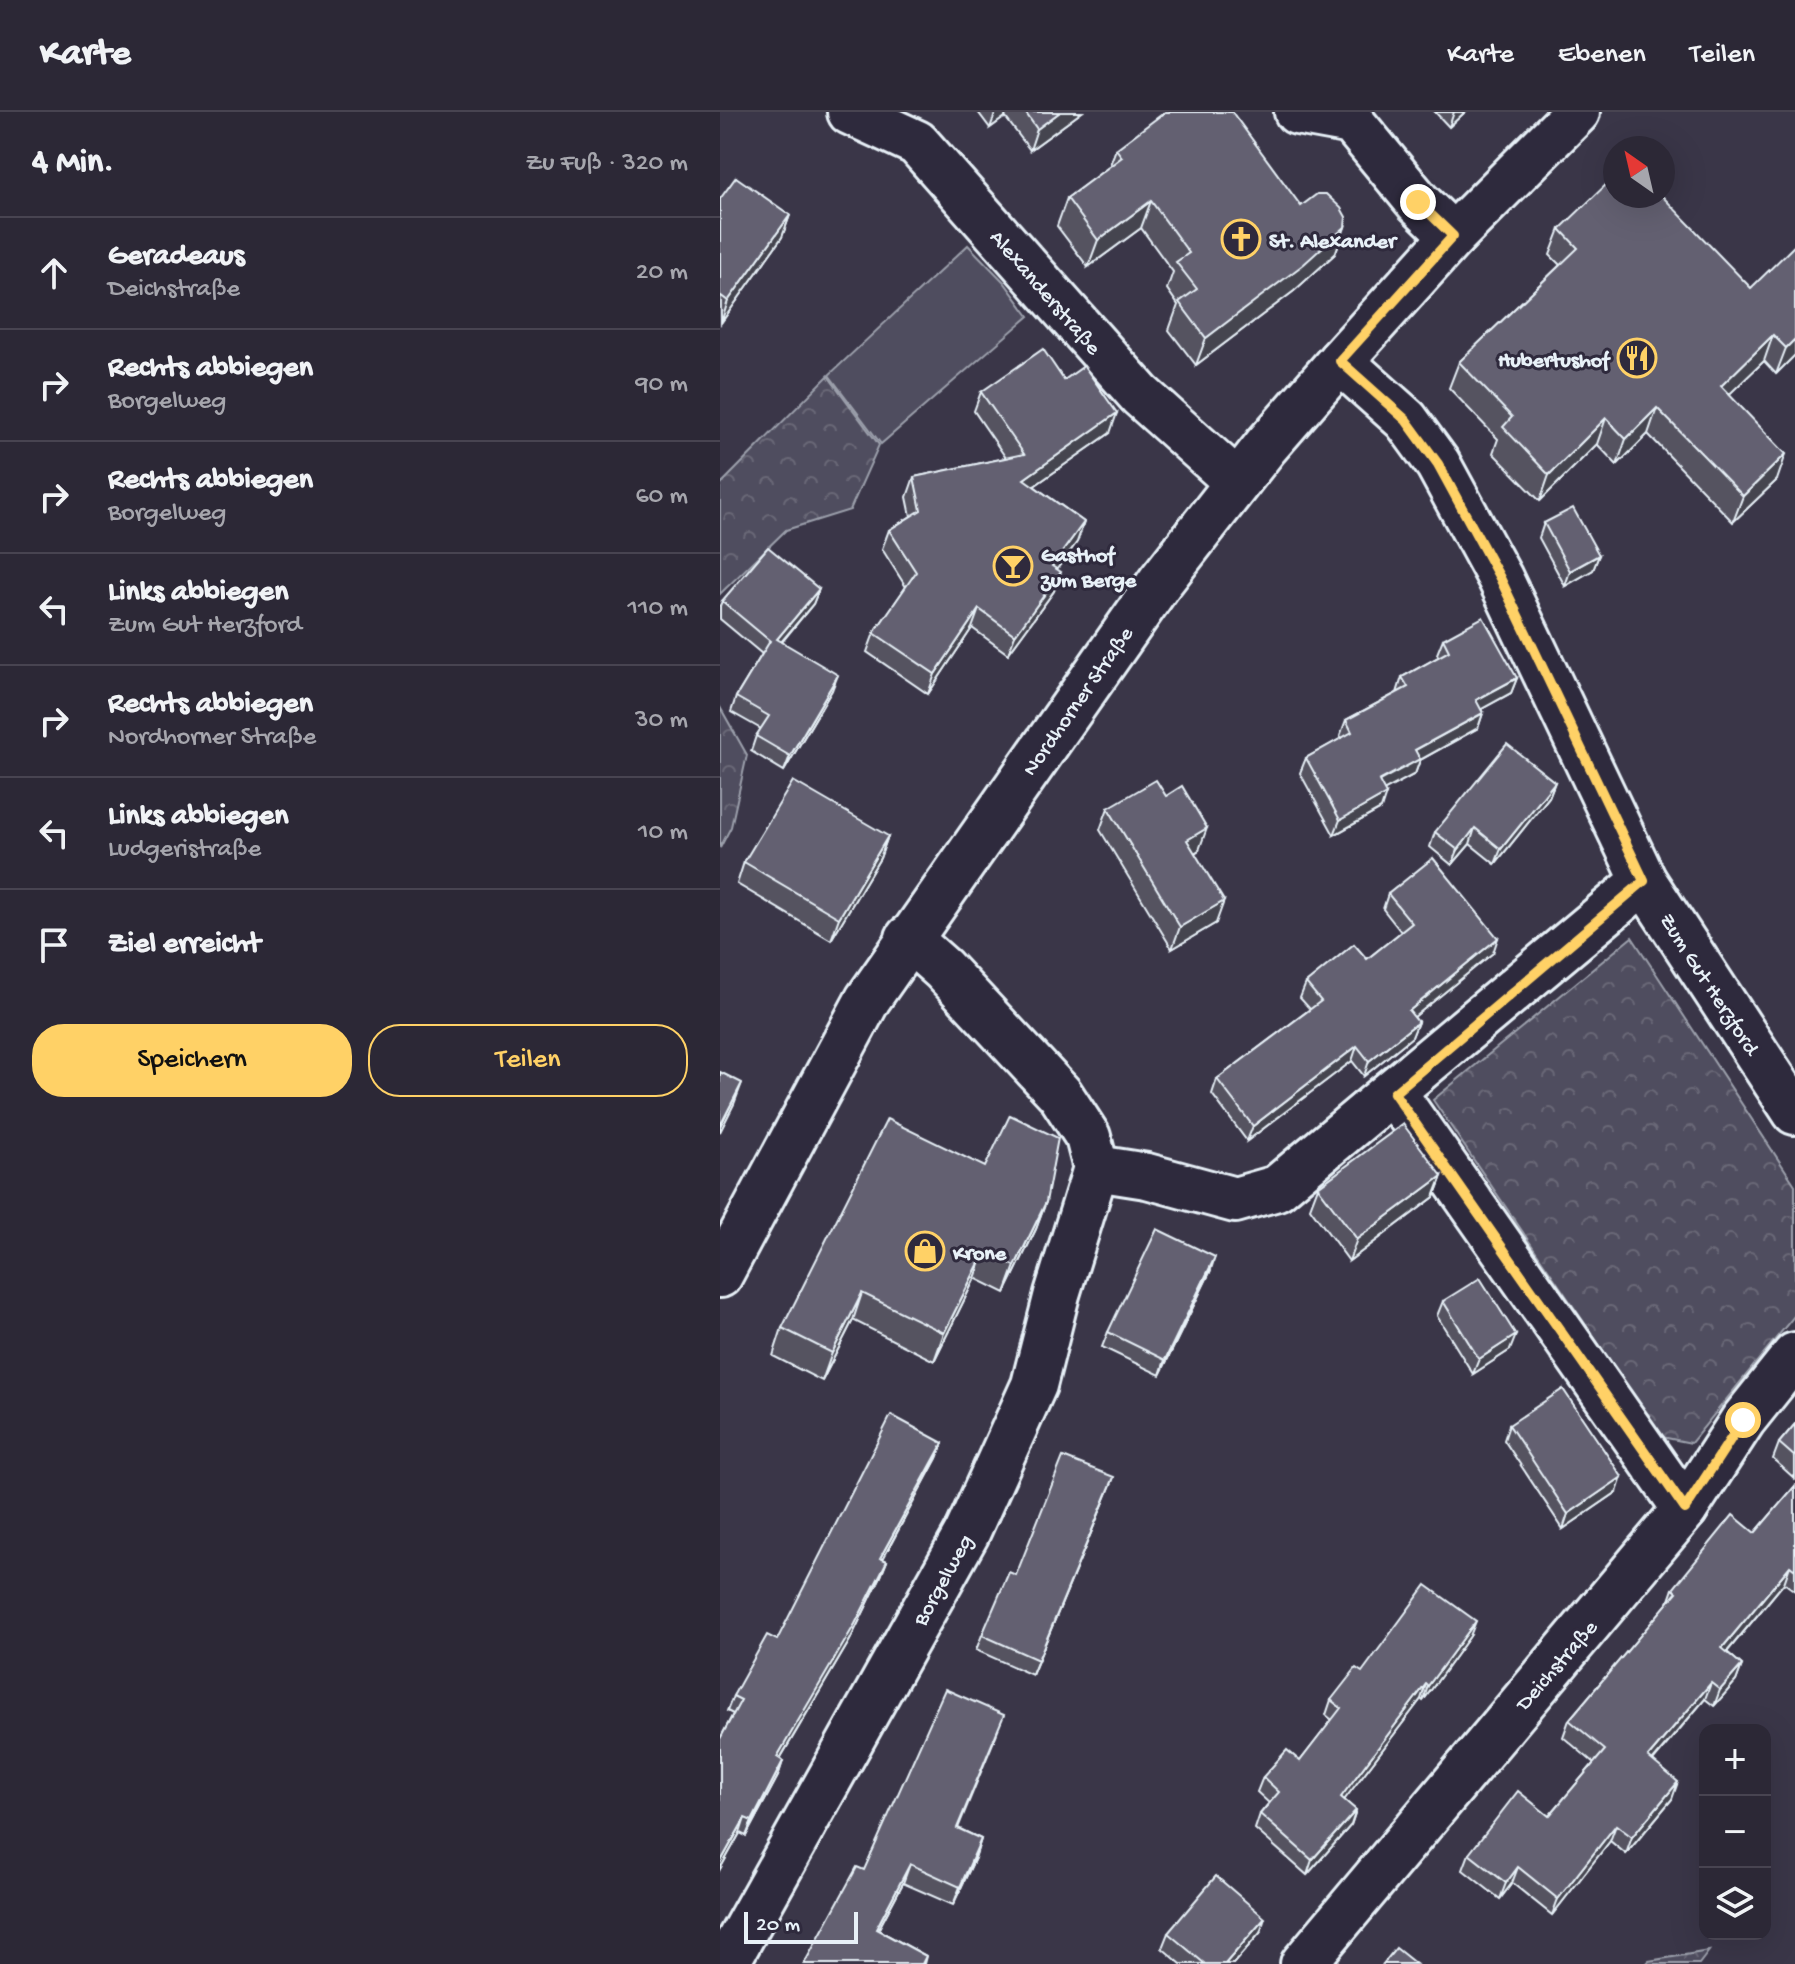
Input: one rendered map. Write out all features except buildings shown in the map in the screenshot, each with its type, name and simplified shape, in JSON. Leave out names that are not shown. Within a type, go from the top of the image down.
[{"type":"street","name":"Alexanderstraße","points":[[850,112],[917,143],[1140,395],[1237,482]]},
{"type":"street","points":[[1297,112],[1352,122],[1418,202],[1453,236]]},
{"type":"street","name":"Nordhorner Straße","points":[[720,1275],[823,1079],[908,938],[974,849],[1059,721],[1160,582],[1237,482],[1340,361],[1453,236],[1577,112]]},
{"type":"street","name":"Zum Gut Herzford","points":[[1340,361],[1406,420],[1438,464],[1500,578],[1644,881],[1795,1112]]},
{"type":"street","points":[[908,938],[943,969],[1060,1094],[1088,1137],[1096,1168],[1147,1176],[1235,1200],[1277,1188],[1644,881]]},
{"type":"street","points":[[1394,1093],[1685,1509]]},
{"type":"street","name":"Borgelweg","points":[[726,1964],[967,1533],[1034,1385],[1057,1294],[1096,1168]]},
{"type":"street","name":"Deichstraße","points":[[1303,1964],[1685,1509],[1743,1420],[1795,1355]]},
{"type":"green space","points":[[968,245],[1004,282],[1029,316],[881,444],[829,375]]},
{"type":"green space","points":[[828,376],[879,445],[850,510],[786,530],[720,594],[720,485]]},
{"type":"green space","points":[[720,707],[747,755],[731,827],[720,848]]},
{"type":"green space","points":[[1632,937],[1795,1185],[1795,1315],[1691,1443],[1662,1437],[1433,1100]]},
{"type":"green space","points":[[1709,1951],[1699,1964],[1646,1964],[1649,1961]]},
{"type":"place","name":"St. Alexander","points":[[1241,239]]},
{"type":"place","name":"Hubertushof","points":[[1637,358]]},
{"type":"place","name":"Gasthof zum Berge","points":[[1013,566]]},
{"type":"place","name":"Krone","points":[[925,1251]]},
{"type":"route","points":[[1418,202],[1453,236],[1340,361],[1406,420],[1438,464],[1500,578],[1644,881],[1394,1093],[1685,1509],[1743,1420]]}]
